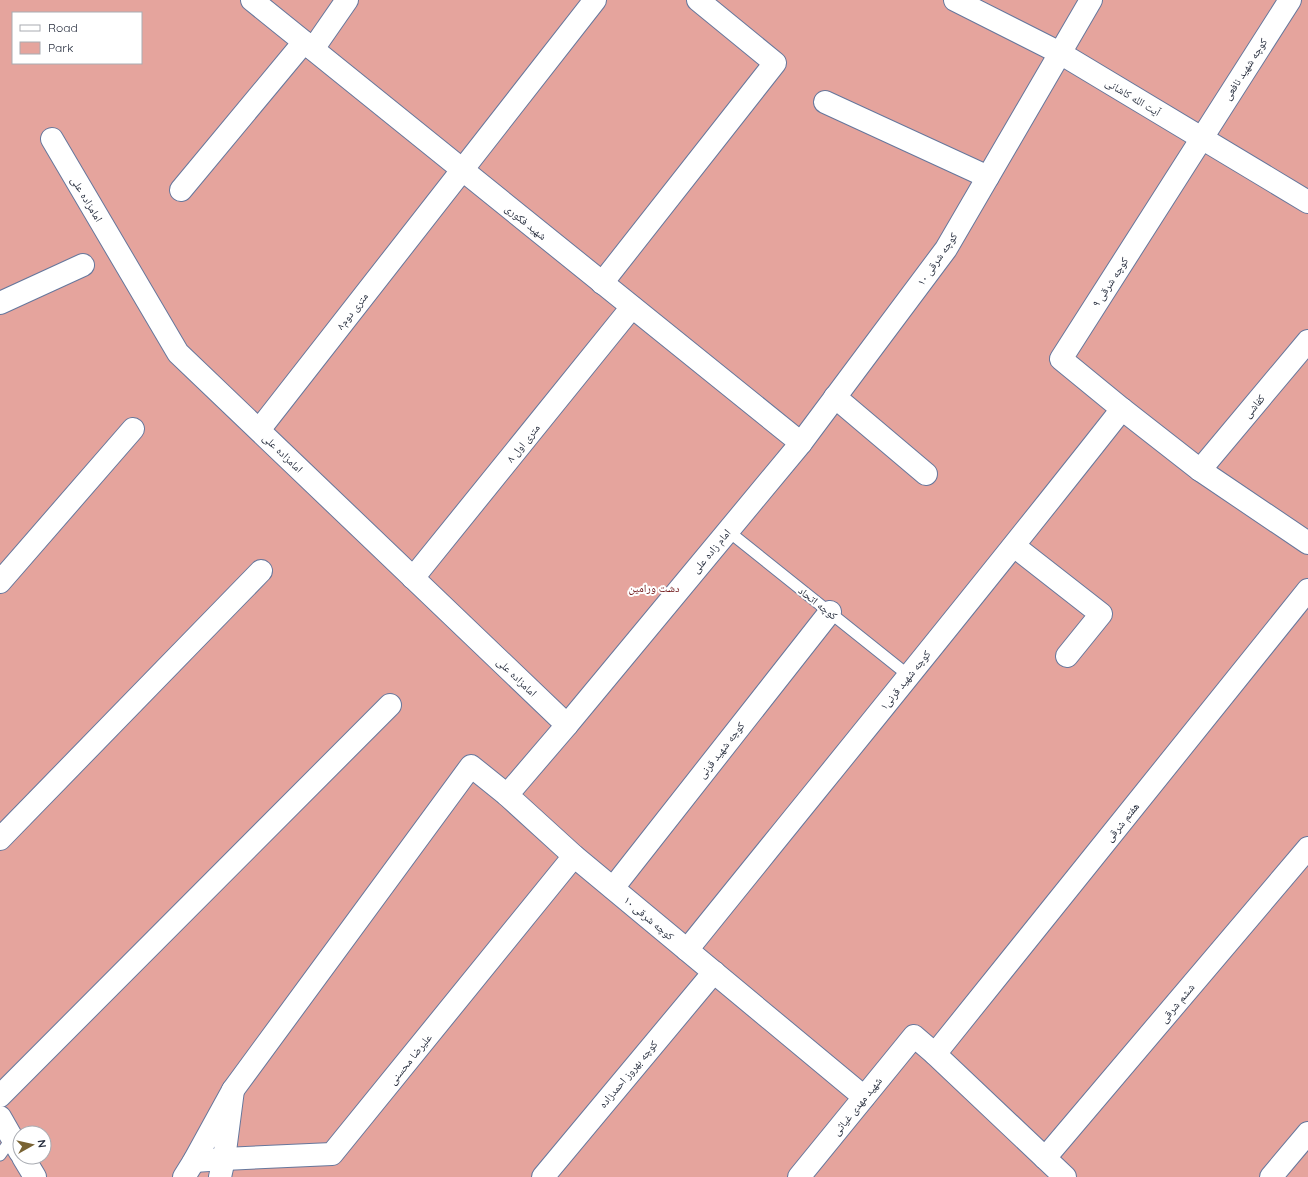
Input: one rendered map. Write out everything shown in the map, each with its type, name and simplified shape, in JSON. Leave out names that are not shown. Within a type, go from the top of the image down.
[{"type":"street","name":"شهید فکوری","points":[[252,0],[602,283],[797,447]]},
{"type":"street","points":[[181,190],[347,0]]},
{"type":"street","name":"متری دوم۸","points":[[259,430],[595,0]]},
{"type":"street","points":[[602,283],[775,63],[698,0]]},
{"type":"street","name":"آیت الله کاشانی","points":[[955,0],[1060,53],[1308,202]]},
{"type":"street","name":"کوچه شرقی ۱۰","points":[[797,447],[946,249],[1091,0]]},
{"type":"street","name":"کوچه شهید نافعی","points":[[1201,138],[1290,0]]},
{"type":"street","points":[[825,102],[988,177]]},
{"type":"street","name":"کوچه شرقی ۹","points":[[1122,409],[1061,359],[1201,138]]},
{"type":"street","name":"امامزاده علی","points":[[52,139],[178,352],[567,725]]},
{"type":"street","points":[[0,303],[83,265]]},
{"type":"street","name":"۸ متری اول","points":[[413,578],[632,308]]},
{"type":"street","name":"کفاشی","points":[[1200,470],[1308,341]]},
{"type":"street","points":[[835,397],[926,474]]},
{"type":"street","points":[[1122,409],[1200,470],[1308,543]]},
{"type":"street","name":"کوچه شهید قرنی۱","points":[[687,950],[908,675],[1014,546],[1122,409]]},
{"type":"street","points":[[0,582],[132,429]]},
{"type":"street","name":"امام زاده علی","points":[[567,725],[797,447]]},
{"type":"street","points":[[1014,546],[1101,614],[1067,656]]},
{"type":"street","points":[[0,839],[261,571]]},
{"type":"street","name":"هفتم شرقی","points":[[935,1054],[1308,590]]},
{"type":"street","name":"کوچه شهید قرنی","points":[[613,888],[830,612]]},
{"type":"street","points":[[0,1096],[390,705]]},
{"type":"street","points":[[507,795],[567,725]]},
{"type":"street","name":"کوچه شرقی ۱۰","points":[[233,1090],[471,766],[507,795],[574,856],[864,1097]]},
{"type":"street","name":"ششم شرقی","points":[[1045,1158],[1308,848]]},
{"type":"street","name":"علیرضا محسنی","points":[[189,1169],[222,1168],[332,1154],[574,856]]},
{"type":"street","name":"کوچه بهروز احمدزاده","points":[[543,1177],[714,972]]},
{"type":"street","name":"شهید مهدی غیاثی","points":[[799,1177],[914,1036],[935,1054]]},
{"type":"street","points":[[935,1054],[1065,1177]]},
{"type":"street","points":[[222,1168],[233,1090]]},
{"type":"street","points":[[189,1169],[233,1090]]},
{"type":"street","points":[[0,1117],[11,1148]]},
{"type":"street","points":[[1271,1177],[1308,1133]]},
{"type":"street","points":[[27,1165],[34,1177]]},
{"type":"lane","name":"کوچه اتحاد","points":[[728,531],[908,675]]},
{"type":"green space","name":"دشت ورامین","points":[[0,0],[1308,0],[1308,1177],[0,1177]]}]
